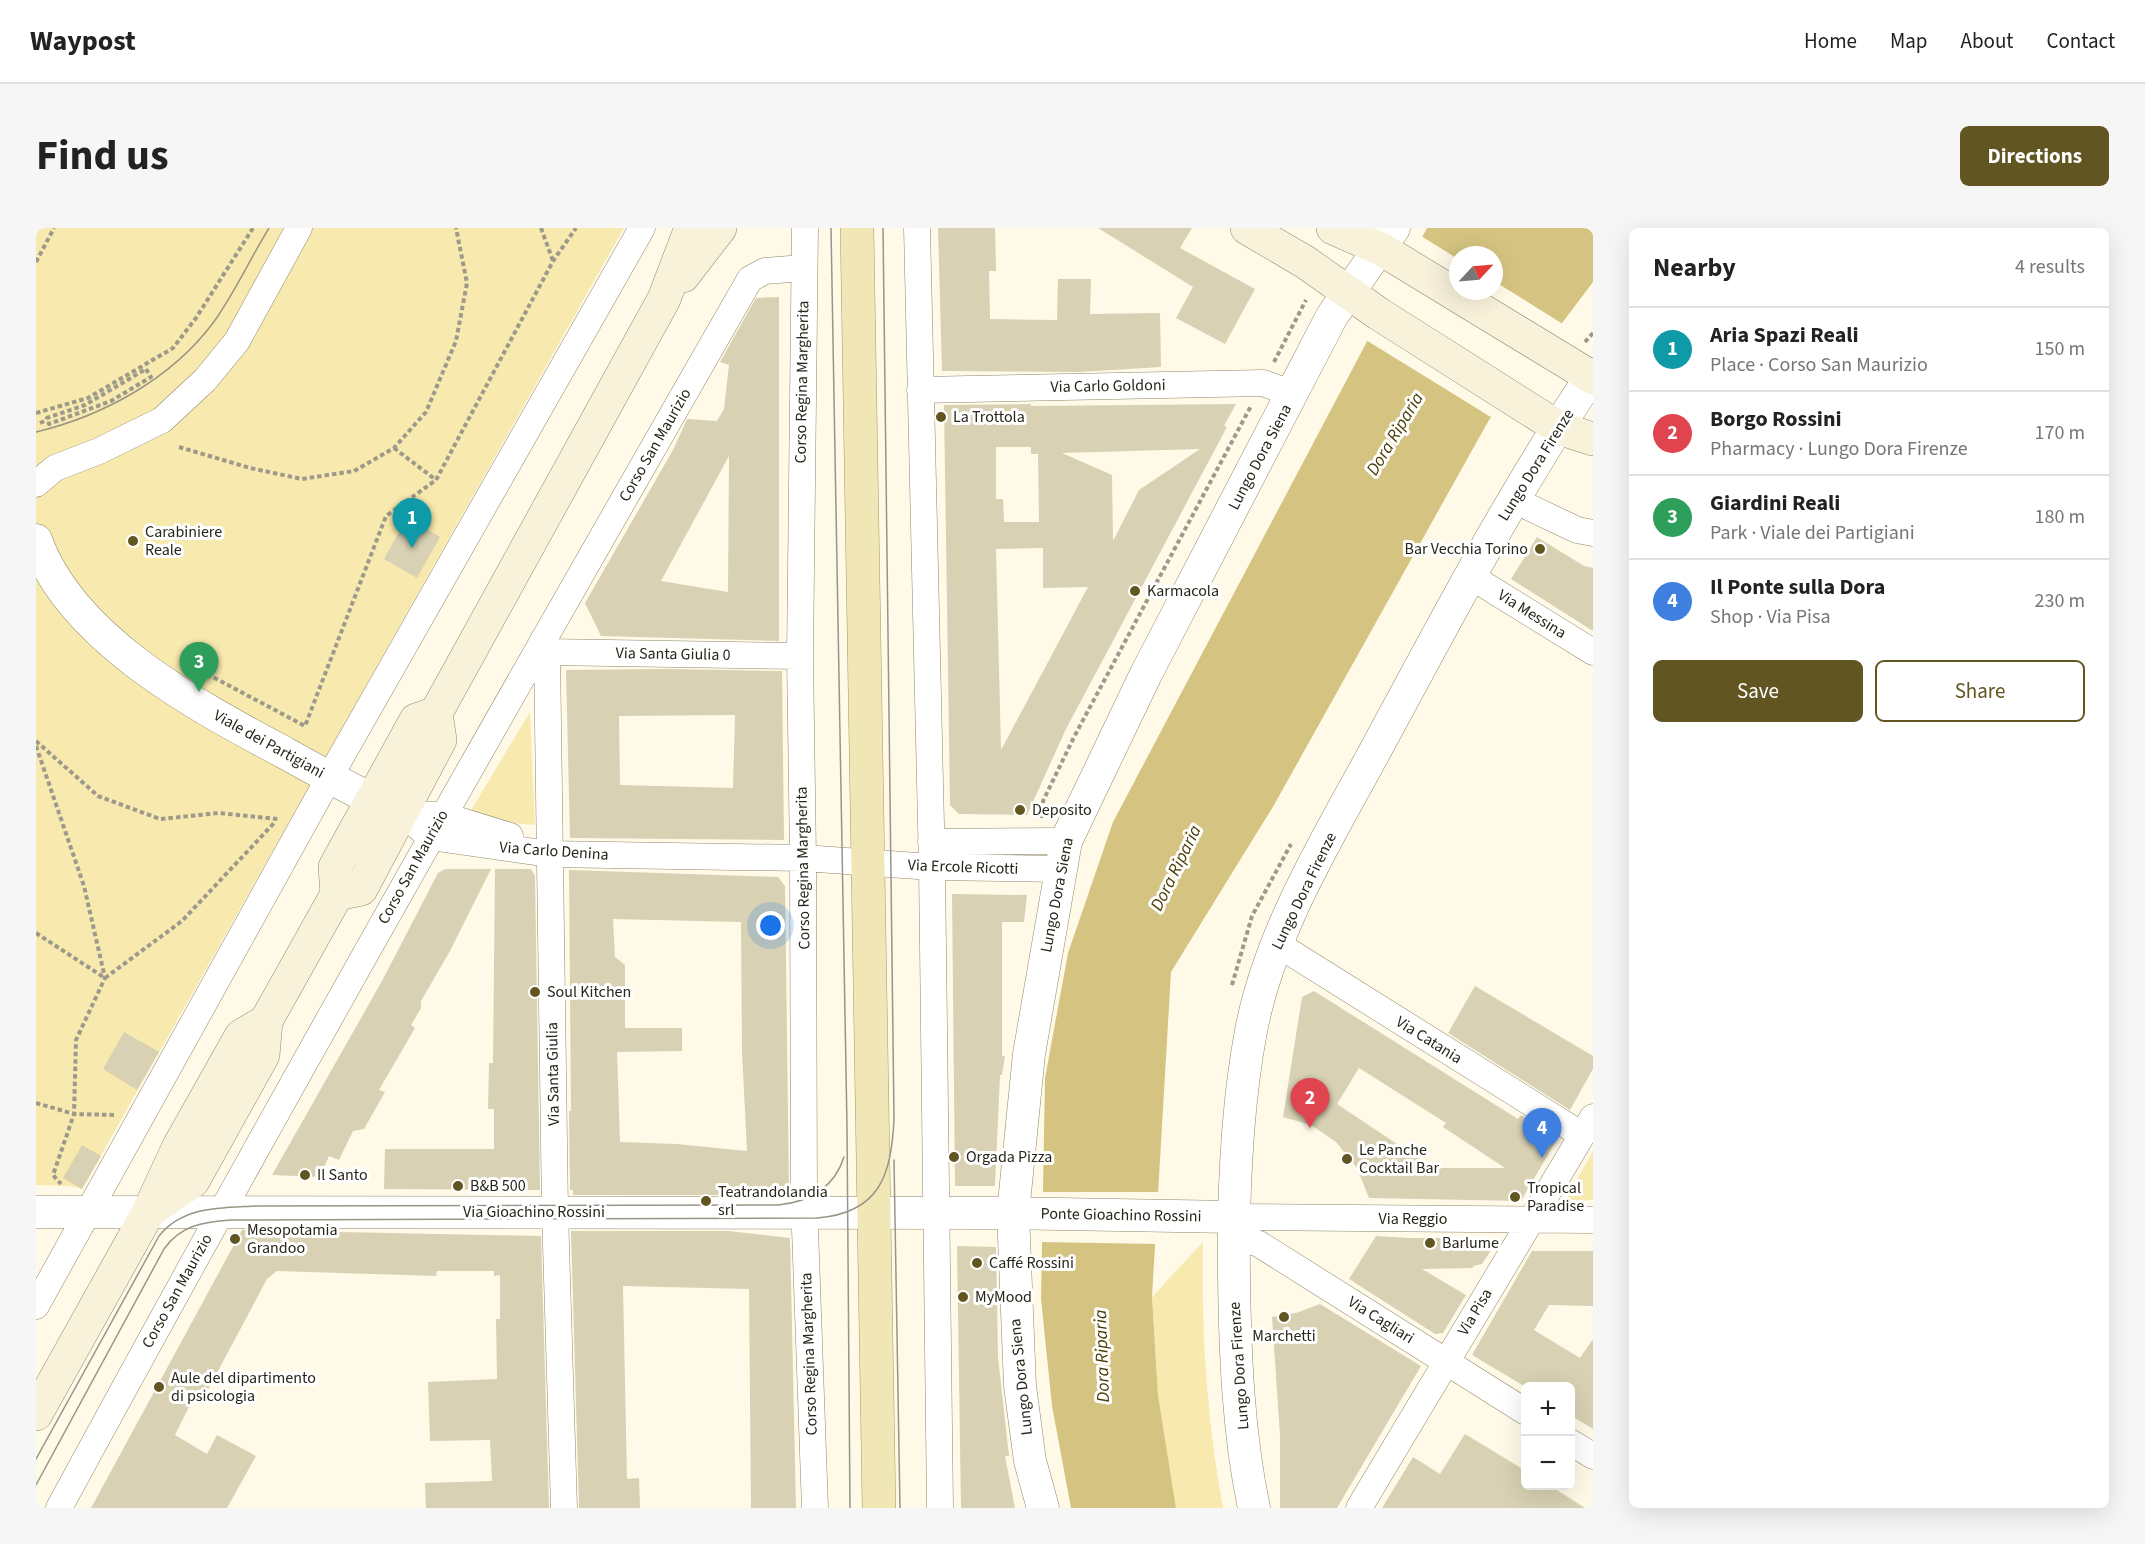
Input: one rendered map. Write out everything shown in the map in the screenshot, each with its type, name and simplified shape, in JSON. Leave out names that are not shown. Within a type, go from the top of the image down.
[{"type":"main road","points":[[337,894],[361,889],[402,813],[440,740],[436,713],[664,299],[692,228]]},
{"type":"main road","points":[[664,299],[720,228]]},
{"type":"main road","points":[[857,228],[879,1508]]},
{"type":"main road","points":[[1247,228],[1305,262],[1379,314],[1544,417],[1593,439]]},
{"type":"main road","points":[[1333,228],[1394,247],[1456,296],[1587,369]]},
{"type":"main road","points":[[36,1414],[149,1211],[175,1154],[242,1036],[266,1021],[337,894],[335,867],[416,720],[436,713]]},
{"type":"street","points":[[36,484],[55,468],[99,451],[162,420],[204,380],[237,341],[299,228]]},
{"type":"street","points":[[36,1306],[78,1202],[329,778],[642,228]]},
{"type":"street","name":"Corso Regina Margherita","points":[[805,228],[800,656],[804,858],[804,1212],[815,1508]]},
{"type":"street","points":[[917,228],[931,854],[939,1508]]},
{"type":"street","name":"Lungo Dora Siena","points":[[1043,1508],[1030,1461],[1020,1386],[1022,1213],[1029,1054],[1056,844],[1332,316],[1348,292],[1394,247]]},
{"type":"street","name":"Corso San Maurizio","points":[[59,1508],[219,1213],[436,826],[545,646],[750,279],[765,271],[803,268]]},
{"type":"street","name":"Lungo Dora Firenze","points":[[1254,1508],[1238,1376],[1225,1223],[1251,1031],[1277,944],[1306,881],[1470,576],[1514,500],[1544,417],[1587,369]]},
{"type":"street","name":"Via Carlo Goldoni","points":[[920,390],[1263,383],[1293,394]]},
{"type":"street","points":[[1544,417],[1593,451]]},
{"type":"street","points":[[1514,500],[1577,530],[1593,533]]},
{"type":"street","name":"Viale dei Partigiani","points":[[36,540],[45,563],[64,590],[103,635],[149,671],[246,732],[371,800],[402,813]]},
{"type":"street","name":"Viale dei Partigiani","points":[[36,569],[64,590]]},
{"type":"street","name":"Via Messina","points":[[1470,576],[1593,652]]},
{"type":"street","name":"Via Santa Giulia 0","points":[[545,646],[800,656]]},
{"type":"street","name":"Via Santa Giulia","points":[[545,646],[555,1212],[564,1508]]},
{"type":"street","name":"Via Carlo Denina","points":[[402,813],[436,826],[549,848],[804,858],[867,863]]},
{"type":"street","name":"Via Ercole Ricotti","points":[[867,863],[931,854],[1056,844]]},
{"type":"street","name":"Via Catania","points":[[1277,944],[1590,1124]]},
{"type":"street","name":"Via Pisa","points":[[1359,1508],[1590,1124]]},
{"type":"street","name":"Via Gioachino Rossini","points":[[36,1212],[78,1202],[149,1211],[219,1213],[1022,1213]]},
{"type":"street","name":"Ponte Gioachino Rossini","points":[[1022,1213],[1225,1223]]},
{"type":"street","name":"Via Reggio","points":[[1225,1223],[1593,1220]]},
{"type":"street","name":"Via Cagliari","points":[[1225,1223],[1521,1410]]},
{"type":"street","points":[[1575,1445],[1593,1456]]},
{"type":"path","points":[[36,262],[54,228]]},
{"type":"path","points":[[40,423],[48,420],[47,418],[85,405],[173,348],[196,318],[253,228]]},
{"type":"path","points":[[179,447],[250,468],[302,479],[354,471],[394,448],[426,412],[456,341],[466,283],[456,228]]},
{"type":"path","points":[[541,228],[553,261]]},
{"type":"path","points":[[186,663],[305,726],[386,516],[436,480],[553,261],[576,228]]},
{"type":"path","points":[[1270,370],[1306,300]]},
{"type":"path","points":[[1587,369],[1593,333]]},
{"type":"path","points":[[36,412],[88,399],[139,371],[146,369],[151,377],[111,401],[68,419],[49,424],[48,420]]},
{"type":"path","points":[[1056,844],[1043,801],[1074,737],[1244,419]]},
{"type":"path","points":[[394,448],[436,480]]},
{"type":"path","points":[[36,741],[98,796],[160,819],[219,813],[278,819]]},
{"type":"path","points":[[36,746],[84,886],[105,978]]},
{"type":"path","points":[[78,1202],[53,1175],[74,1114],[76,1040],[105,978],[182,921],[283,811]]},
{"type":"path","points":[[36,933],[105,978]]},
{"type":"path","points":[[36,1103],[74,1114],[126,1115]]},
{"type":"shaded area","points":[[36,228],[624,228],[82,1189],[70,1186],[36,1185]]},
{"type":"shaded area","points":[[530,712],[535,825],[497,822],[470,812]]},
{"type":"shaded area","points":[[1593,1151],[1593,1200],[1565,1201]]},
{"type":"shaded area","points":[[1203,1242],[1206,1376],[1223,1508],[1176,1508],[1158,1395],[1152,1297]]},
{"type":"water","name":"Dora Riparia","points":[[1427,228],[1593,228],[1593,282],[1489,420],[1274,805],[1171,972],[1152,1297],[1158,1395],[1176,1508],[1071,1508],[1052,1406],[1041,1299],[1045,1078],[1068,953],[1113,822]]},
{"type":"pier","points":[[1421,236],[1449,253],[1449,300],[1503,300],[1503,287],[1566,326],[1494,419],[1366,340]]},
{"type":"pier","points":[[1040,1192],[1161,1192],[1158,1244],[1039,1242]]},
{"type":"building","points":[[938,228],[995,228],[996,271],[989,271],[990,319],[1057,320],[1058,279],[1091,279],[1090,314],[1160,313],[1161,367],[1079,372],[942,371]]},
{"type":"building","points":[[1098,228],[1192,228],[1180,248],[1255,289],[1225,344],[1176,318],[1193,287]]},
{"type":"building","points":[[779,297],[779,641],[601,636],[585,603],[673,450],[687,419],[717,421],[724,409],[729,365],[720,362],[756,298]],"holes":[[[729,456],[728,592],[661,581]]]},
{"type":"building","points":[[1236,404],[1224,426],[1227,427],[1066,729],[1027,815],[959,814],[950,805],[944,405]],"holes":[[[996,447],[1031,447],[1031,454],[1038,454],[1039,522],[1004,522],[1003,499],[996,499]],[[1200,449],[1139,490],[1113,541],[1112,475],[1062,453]],[[1043,548],[1043,588],[1088,587],[1001,750],[996,549]]]},
{"type":"building","points":[[407,518],[440,537],[417,578],[384,559]]},
{"type":"building","points":[[1537,537],[1584,566],[1593,568],[1593,631],[1511,579]]},
{"type":"building","points":[[566,670],[782,671],[784,840],[570,838]],"holes":[[[735,715],[733,788],[620,785],[619,716]]]},
{"type":"building","points":[[445,869],[491,869],[450,951],[421,1001],[421,1008],[411,1025],[415,1028],[379,1090],[385,1092],[364,1129],[353,1131],[339,1160],[329,1156],[320,1177],[272,1175],[382,981],[438,873]]},
{"type":"building","points":[[495,869],[531,869],[535,876],[540,1190],[384,1189],[385,1149],[494,1149],[494,1109],[488,1109],[489,1063],[493,1063]]},
{"type":"building","points":[[569,870],[778,877],[785,886],[789,1190],[785,1195],[573,1195],[573,1190],[570,1190],[569,1111],[571,1111]],"holes":[[[613,919],[741,922],[742,1051],[747,1151],[677,1144],[620,1142],[617,1052],[682,1051],[682,1028],[625,1028],[625,965],[615,957]]]},
{"type":"building","points":[[952,894],[1027,895],[1024,922],[1002,922],[1002,1056],[1005,1056],[1002,1075],[1000,1075],[995,1186],[955,1186]]},
{"type":"building","points":[[1475,986],[1593,1056],[1593,1069],[1570,1110],[1448,1033]]},
{"type":"building","points":[[1314,991],[1518,1119],[1521,1115],[1556,1136],[1556,1141],[1521,1201],[1369,1198],[1357,1168],[1336,1142],[1311,1125],[1283,1117],[1302,997]],"holes":[[[1359,1068],[1446,1123],[1443,1127],[1505,1168],[1433,1168],[1337,1104]]]},
{"type":"building","points":[[124,1032],[159,1052],[137,1090],[103,1069]]},
{"type":"building","points":[[82,1145],[101,1156],[82,1189],[63,1178]]},
{"type":"building","points":[[242,1230],[541,1236],[549,1508],[426,1508],[425,1483],[492,1481],[490,1440],[430,1441],[428,1382],[497,1379],[496,1319],[500,1319],[500,1275],[494,1276],[494,1271],[437,1271],[436,1276],[277,1271],[267,1279],[203,1399],[195,1395],[175,1435],[207,1454],[217,1435],[256,1456],[227,1508],[91,1508]]},
{"type":"building","points":[[571,1231],[728,1231],[790,1238],[796,1508],[751,1508],[749,1289],[623,1286],[627,1479],[639,1478],[640,1508],[579,1508]]},
{"type":"building","points":[[1376,1236],[1499,1238],[1482,1264],[1473,1266],[1473,1268],[1422,1269],[1466,1295],[1443,1333],[1435,1334],[1349,1279]]},
{"type":"building","points":[[957,1246],[996,1247],[998,1357],[1009,1456],[1005,1456],[1015,1508],[961,1508]]},
{"type":"building","points":[[1532,1251],[1593,1251],[1593,1306],[1549,1305],[1534,1330],[1580,1358],[1593,1339],[1593,1429],[1575,1418],[1575,1382],[1521,1382],[1521,1384],[1472,1355]]},
{"type":"building","points":[[1320,1304],[1421,1366],[1337,1508],[1280,1508],[1280,1435],[1272,1317],[1296,1313]]},
{"type":"building","points":[[1465,1434],[1521,1468],[1521,1490],[1557,1490],[1585,1508],[1382,1508],[1413,1457],[1440,1474]]},
{"type":"tram line","points":[[36,432],[86,416],[110,405],[156,378],[177,361],[213,323],[269,228]]},
{"type":"tram line","points":[[831,228],[847,1127],[850,1508]]},
{"type":"tram line","points":[[36,1485],[164,1249],[178,1235],[193,1226],[231,1220],[817,1218],[838,1215],[855,1208],[878,1188],[890,1158],[894,1120],[883,228]]},
{"type":"tram line","points":[[36,1459],[159,1236],[179,1219],[191,1214],[216,1208],[256,1206],[778,1205],[800,1201],[819,1192],[834,1177],[844,1157]]},
{"type":"tram line","points":[[894,1160],[900,1508]]},
{"type":"place","name":"La Trottola","points":[[941,417]]},
{"type":"place","name":"Carabiniere Reale","points":[[133,541]]},
{"type":"place","name":"Aria Spazi Reali","points":[[412,548]]},
{"type":"place","name":"Bar Vecchia Torino","points":[[1540,549]]},
{"type":"place","name":"Karmacola","points":[[1135,591]]},
{"type":"place","name":"Giardini Reali","points":[[199,692]]},
{"type":"place","name":"Deposito","points":[[1020,810]]},
{"type":"place","name":"Soul Kitchen","points":[[535,992]]},
{"type":"place","name":"Borgo Rossini","points":[[1310,1128]]},
{"type":"place","name":"Orgada Pizza","points":[[954,1157]]},
{"type":"place","name":"Il Ponte sulla Dora","points":[[1542,1158]]},
{"type":"place","name":"Le Panche Cocktail Bar","points":[[1347,1159]]},
{"type":"place","name":"Il Santo","points":[[305,1175]]},
{"type":"place","name":"B&B 500","points":[[458,1186]]},
{"type":"place","name":"Tropical Paradise","points":[[1515,1197]]},
{"type":"place","name":"Teatrandolandia srl","points":[[706,1201]]},
{"type":"place","name":"Mesopotamia Grandoo","points":[[235,1239]]},
{"type":"place","name":"Barlume","points":[[1430,1243]]},
{"type":"place","name":"Caffé Rossini","points":[[977,1263]]},
{"type":"place","name":"MyMood","points":[[963,1297]]},
{"type":"place","name":"Marchetti","points":[[1284,1317]]},
{"type":"place","name":"Aule del dipartimento di psicologia","points":[[159,1387]]}]
